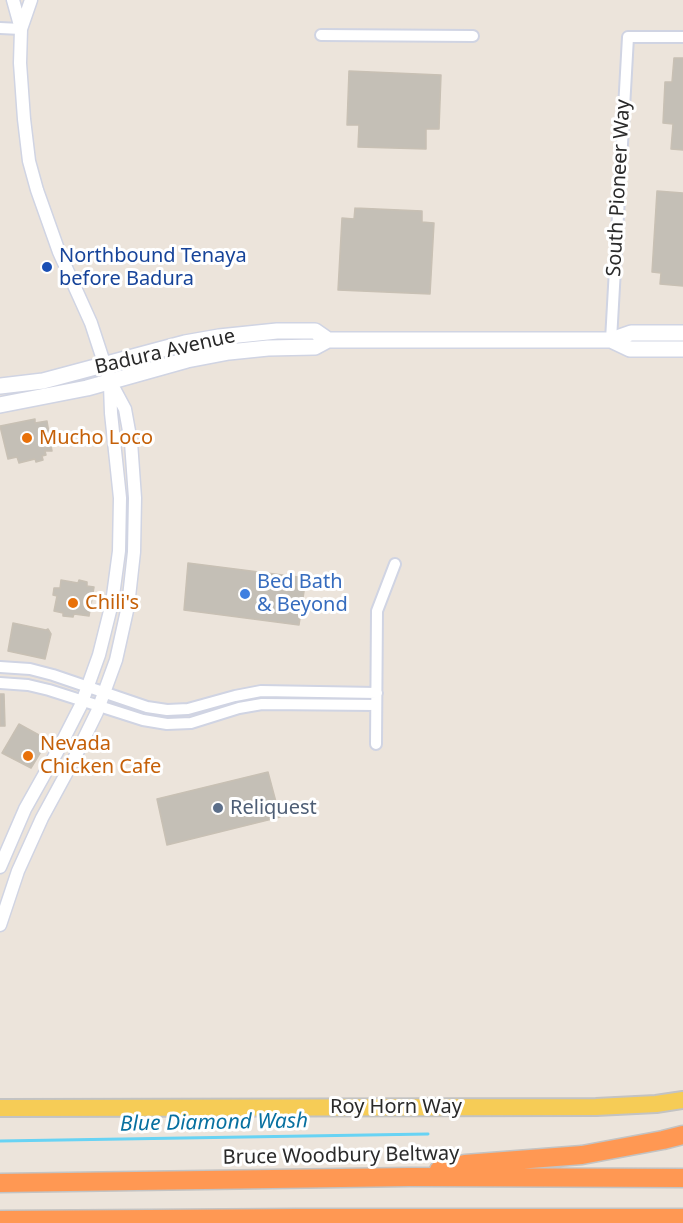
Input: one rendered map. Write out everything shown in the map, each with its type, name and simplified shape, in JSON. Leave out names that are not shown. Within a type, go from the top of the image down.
[{"type":"highway","points":[[409,1177],[465,1164],[582,1155],[683,1135]]},
{"type":"highway","name":"Bruce Woodbury Beltway","points":[[0,1183],[409,1177],[683,1178]]},
{"type":"highway","points":[[297,1218],[333,1223]]},
{"type":"highway","points":[[0,1220],[683,1218]]},
{"type":"main road","name":"Badura Avenue","points":[[0,386],[43,381],[185,344],[248,333],[315,331],[328,340]]},
{"type":"main road","name":"Badura Avenue","points":[[0,405],[54,395],[187,360],[267,348],[315,347],[328,340],[611,340],[631,333],[683,333]]},
{"type":"main road","name":"Badura Avenue","points":[[611,340],[630,349],[683,349]]},
{"type":"main road","name":"Roy Horn Way","points":[[0,1107],[596,1107],[656,1104],[683,1100]]},
{"type":"street","points":[[0,867],[25,809],[82,701],[99,655],[112,603],[119,551],[120,498],[110,381],[106,365],[91,323],[45,218],[29,161],[22,96],[21,29],[13,0]]},
{"type":"street","points":[[21,29],[31,0]]},
{"type":"street","points":[[0,28],[21,29]]},
{"type":"street","points":[[321,35],[473,36]]},
{"type":"street","name":"South Pioneer Way","points":[[611,340],[628,37],[683,37]]},
{"type":"street","points":[[0,925],[18,871],[42,818],[99,706],[116,660],[128,606],[134,552],[135,498],[131,442],[125,409],[110,381]]},
{"type":"street","points":[[376,744],[377,611],[395,564]]},
{"type":"street","points":[[0,667],[30,669],[147,706],[178,710],[261,691],[376,693]]},
{"type":"street","points":[[0,682],[28,685],[143,720],[178,724],[262,704],[376,705]]},
{"type":"building","points":[[674,58],[683,58],[683,150],[671,149],[673,124],[663,123],[665,82],[672,82]]},
{"type":"building","points":[[349,71],[441,75],[439,129],[426,129],[426,149],[358,147],[359,125],[347,125]]},
{"type":"building","points":[[657,191],[683,193],[683,286],[660,284],[661,273],[652,272]]},
{"type":"building","points":[[355,208],[422,211],[422,222],[434,223],[430,294],[338,290],[342,218],[354,219]]},
{"type":"building","name":"Mucho Loco","points":[[35,419],[35,423],[47,421],[52,451],[45,451],[46,455],[42,456],[43,460],[36,462],[35,459],[19,463],[17,457],[8,459],[0,426]]},
{"type":"building","name":"Bed Bath & Beyond","points":[[188,563],[306,578],[299,625],[184,610]]},
{"type":"building","name":"Chili's","points":[[61,580],[78,583],[79,580],[87,582],[87,586],[94,587],[89,616],[74,614],[73,617],[63,616],[63,613],[54,611],[57,596],[53,595],[54,588],[60,588]]},
{"type":"building","points":[[13,623],[48,629],[51,634],[45,659],[8,651]]},
{"type":"building","points":[[0,694],[4,694],[5,726],[0,726]]},
{"type":"building","points":[[19,724],[48,740],[31,768],[2,753]]},
{"type":"building","name":"Reliquest","points":[[268,772],[280,817],[167,845],[157,799]]},
{"type":"waterway","name":"Blue Diamond Wash","points":[[0,1141],[428,1134]]},
{"type":"place","name":"Northbound Tenaya before Badura","points":[[47,267]]},
{"type":"place","name":"Mucho Loco","points":[[27,438]]},
{"type":"place","name":"Bed Bath & Beyond","points":[[245,594]]},
{"type":"place","name":"Chili's","points":[[73,603]]},
{"type":"place","name":"Nevada Chicken Cafe","points":[[28,756]]},
{"type":"place","name":"Reliquest","points":[[218,808]]}]
